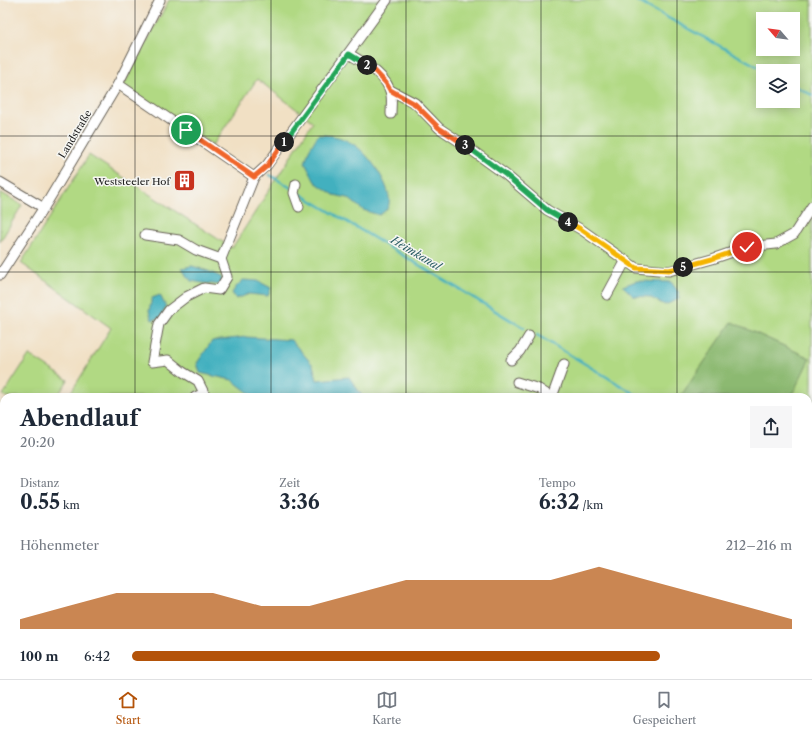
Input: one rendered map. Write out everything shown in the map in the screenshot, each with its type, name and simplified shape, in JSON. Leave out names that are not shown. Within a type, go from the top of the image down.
[{"type":"street","name":"Landstraße","points":[[0,275],[44,208],[118,84],[160,0]]},
{"type":"street","points":[[204,393],[198,381],[183,372],[168,360],[152,362],[154,344],[159,324],[169,310],[186,297],[204,288],[218,290],[227,277],[221,259],[254,177],[267,166],[387,0]]},
{"type":"street","points":[[349,54],[372,68],[386,83],[391,95],[391,114]]},
{"type":"street","points":[[118,84],[254,177]]},
{"type":"street","points":[[390,90],[415,104],[439,128],[506,175],[547,210],[582,230],[636,268],[669,270],[712,259],[747,247],[776,244],[794,234],[812,206]]},
{"type":"street","points":[[0,182],[44,208]]},
{"type":"street","points":[[296,184],[294,193],[299,207]]},
{"type":"street","points":[[145,235],[179,240],[196,250],[221,259]]},
{"type":"street","points":[[607,295],[626,260]]},
{"type":"street","points":[[511,360],[520,351],[529,336]]},
{"type":"street","points":[[553,393],[564,364]]},
{"type":"street","points":[[517,382],[544,393]]},
{"type":"green space","points":[[169,0],[812,0],[812,393],[70,393],[111,328],[21,263],[89,155],[232,248],[313,122],[257,79],[213,145],[122,88]]},
{"type":"green space","points":[[0,192],[22,205],[0,242]]},
{"type":"green space","points":[[732,322],[810,358],[793,393],[683,393]]},
{"type":"green space","points":[[29,355],[68,380],[60,393],[4,393]]},
{"type":"water","points":[[318,135],[329,135],[347,140],[362,151],[379,172],[387,189],[389,204],[384,212],[379,215],[363,210],[348,198],[334,195],[315,182],[305,163],[309,150]]},
{"type":"water","points":[[192,266],[221,277],[223,285],[191,281],[182,268]]},
{"type":"water","points":[[243,280],[258,281],[271,288],[268,296],[249,294],[236,299],[232,293]]},
{"type":"water","points":[[636,281],[671,282],[679,293],[679,299],[665,305],[649,297],[633,296],[623,286]]},
{"type":"water","points":[[160,295],[166,307],[160,318],[152,320],[149,311],[152,298]]},
{"type":"water","points":[[246,337],[291,340],[313,365],[317,380],[349,377],[360,393],[249,393],[232,380],[200,373],[197,363],[212,341]]},
{"type":"waterway","points":[[635,0],[756,66]]},
{"type":"waterway","points":[[800,89],[812,95]]},
{"type":"waterway","name":"Heimkanal","points":[[270,175],[291,188]]},
{"type":"waterway","name":"Heimkanal","points":[[299,193],[524,328]]},
{"type":"waterway","name":"Heimkanal","points":[[537,335],[633,393]]},
{"type":"place","name":"Weststeeler Hof","points":[[185,181]]},
{"type":"route","points":[[186,130],[254,177],[267,166],[349,54],[372,68],[386,83],[390,90],[415,104],[439,128],[506,175],[547,210],[582,230],[636,268],[669,270],[712,259],[747,247]]}]
